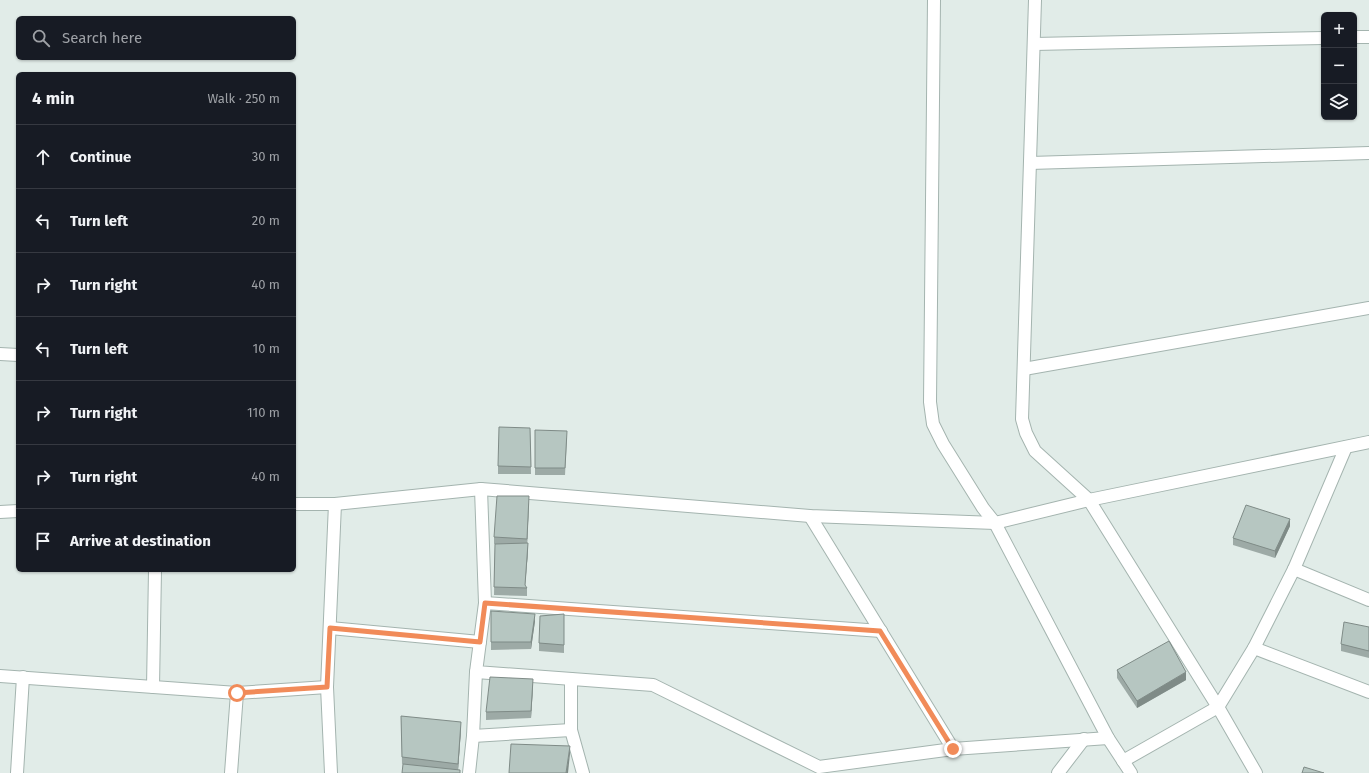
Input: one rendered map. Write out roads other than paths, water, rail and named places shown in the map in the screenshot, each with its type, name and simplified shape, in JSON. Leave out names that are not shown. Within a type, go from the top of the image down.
[{"type":"street","points":[[934,0],[930,402],[933,424],[943,444],[994,523],[1108,738],[1131,773]]},
{"type":"street","points":[[1035,0],[1022,419],[1026,433],[1035,451],[1089,500],[1218,707],[1256,773]]},
{"type":"street","points":[[1357,37],[1369,37]]},
{"type":"street","points":[[1034,44],[1321,38]]},
{"type":"street","points":[[1030,163],[1369,153]]},
{"type":"street","points":[[1024,370],[1369,308]]},
{"type":"street","points":[[0,354],[16,355]]},
{"type":"street","points":[[296,504],[336,504],[481,488],[810,516],[994,523],[1089,500],[1369,442]]},
{"type":"street","points":[[1123,761],[1218,707],[1254,648],[1294,569],[1346,447]]},
{"type":"street","points":[[469,773],[473,736],[476,672],[485,603],[481,488]]},
{"type":"street","points":[[331,773],[327,687],[336,504]]},
{"type":"street","points":[[0,512],[16,511]]},
{"type":"street","points":[[810,516],[953,749]]},
{"type":"street","points":[[1294,569],[1369,600]]},
{"type":"street","points":[[153,687],[156,572]]},
{"type":"street","points":[[485,603],[880,631]]},
{"type":"street","points":[[330,628],[480,642]]},
{"type":"street","points":[[1254,648],[1369,692]]},
{"type":"street","points":[[476,672],[653,685],[819,767],[953,749],[1108,738]]},
{"type":"street","points":[[0,676],[237,693],[327,687]]},
{"type":"street","points":[[17,773],[23,678]]},
{"type":"street","points":[[570,680],[571,730],[583,773]]},
{"type":"street","points":[[231,773],[237,693]]},
{"type":"street","points":[[473,736],[571,730]]},
{"type":"street","points":[[1058,773],[1084,740]]}]
